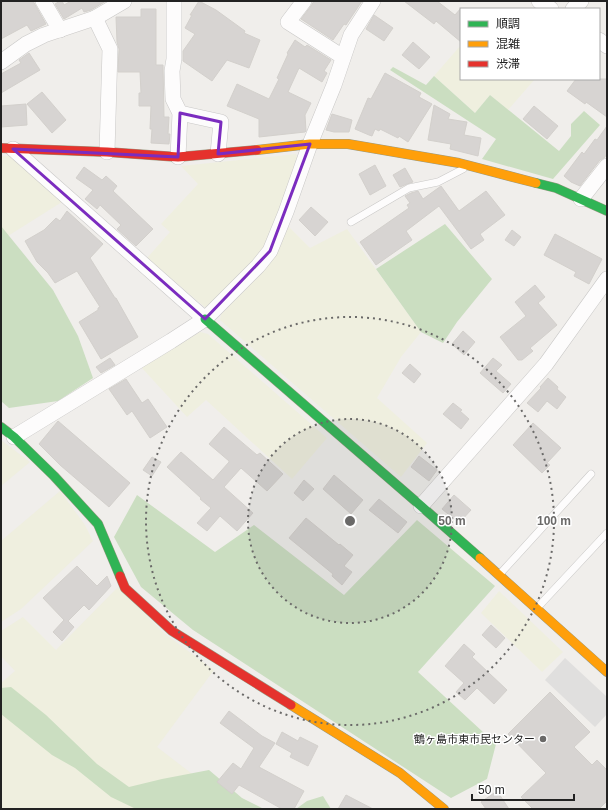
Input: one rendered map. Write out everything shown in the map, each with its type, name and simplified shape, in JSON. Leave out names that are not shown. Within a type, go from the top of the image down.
[{"type":"street","points":[[43,1],[60,30]]},
{"type":"street","points":[[1,61],[26,44],[44,35],[95,18],[123,1]]},
{"type":"street","points":[[174,1],[174,59],[172,71],[173,99],[180,113],[178,157]]},
{"type":"street","points":[[304,1],[288,22],[343,57]]},
{"type":"street","points":[[14,437],[172,341],[205,319],[258,266],[270,251],[286,212],[310,144],[334,85],[351,35],[373,1]]},
{"type":"street","points":[[539,1],[550,8]]},
{"type":"street","points":[[95,18],[110,49],[107,152]]},
{"type":"street","points":[[180,113],[220,122],[218,154]]},
{"type":"street","points":[[7,149],[107,152],[178,157],[310,144],[348,144],[459,163],[556,188],[607,211]]},
{"type":"street","points":[[7,149],[421,506],[607,672]]},
{"type":"street","points":[[581,199],[607,166]]},
{"type":"street","points":[[421,506],[546,364],[607,279]]},
{"type":"street","points":[[1,427],[14,437],[54,476],[98,524],[125,588],[172,631],[400,773],[444,809]]},
{"type":"lane","points":[[351,222],[409,188],[438,182],[470,166]]},
{"type":"lane","points":[[498,575],[591,474]]},
{"type":"lane","points":[[536,609],[607,533]]},
{"type":"highlighted area","points":[[180,113],[221,122],[218,154],[310,144],[270,251],[205,319],[13,149],[178,157]]},
{"type":"green space","points":[[460,46],[460,80],[534,80],[508,110],[490,95],[475,113],[434,76]]},
{"type":"green space","points":[[393,67],[426,85],[434,76],[475,113],[490,95],[559,151],[571,136],[571,124],[584,111],[600,125],[553,179],[482,159],[496,139],[390,70]]},
{"type":"green space","points":[[296,154],[298,160],[267,244],[254,262],[207,309],[147,258],[170,232],[161,224],[198,184],[181,166]]},
{"type":"green space","points":[[1,156],[11,156],[62,202],[3,239],[1,238]]},
{"type":"green space","points":[[445,224],[492,279],[457,322],[443,343],[421,332],[376,269]]},
{"type":"green space","points":[[287,225],[310,248],[347,229],[421,332],[401,357],[377,398],[427,443],[401,477],[220,320],[221,314],[260,271]]},
{"type":"green space","points":[[1,226],[53,290],[78,336],[93,378],[58,401],[9,408],[1,401]]},
{"type":"green space","points":[[200,332],[208,334],[327,438],[292,479],[206,400],[187,417],[141,367]]},
{"type":"green space","points":[[1,440],[30,462],[1,486]]},
{"type":"green space","points":[[60,491],[85,525],[93,541],[21,609],[1,622],[1,541]]},
{"type":"green space","points":[[137,495],[215,552],[254,525],[344,595],[417,520],[495,586],[418,672],[496,744],[487,779],[451,798],[193,630],[141,587],[114,537]]},
{"type":"green space","points":[[118,587],[165,634],[214,670],[157,747],[238,809],[1,809],[1,683],[15,671],[1,656],[1,631],[23,617],[56,650]]},
{"type":"green space","points":[[499,591],[563,652],[542,672],[481,613]]},
{"type":"green space","points":[[11,687],[46,715],[97,764],[129,787],[209,770],[242,798],[264,809],[136,809],[111,797],[75,768],[52,755],[1,714],[1,688]]},
{"type":"green space","points":[[323,796],[331,809],[296,809],[307,801]]},
{"type":"shaded area","points":[[565,658],[607,697],[607,714],[595,727],[545,680]]},
{"type":"building","points":[[1,1],[33,1],[46,24],[31,31],[27,25],[1,39]]},
{"type":"building","points":[[62,1],[64,5],[71,1],[106,1],[91,10],[84,12],[82,8],[64,19],[55,4]]},
{"type":"building","points":[[199,1],[216,10],[245,31],[244,33],[260,40],[249,68],[227,60],[212,81],[183,61],[183,51],[195,34],[185,28],[192,15],[190,15]]},
{"type":"building","points":[[314,1],[362,1],[346,25],[344,24],[333,40],[301,19]]},
{"type":"building","points":[[404,1],[437,1],[455,15],[460,9],[460,41],[436,21],[434,24]]},
{"type":"building","points":[[141,9],[156,9],[156,65],[163,65],[164,117],[169,117],[169,144],[151,143],[151,106],[139,106],[139,93],[141,93],[140,72],[118,72],[119,49],[117,42],[116,17],[141,17]]},
{"type":"building","points":[[374,15],[393,28],[384,41],[366,29]]},
{"type":"building","points":[[295,40],[305,47],[307,45],[331,60],[324,71],[327,73],[322,82],[299,68],[288,92],[311,103],[305,115],[306,131],[259,137],[259,119],[227,106],[237,84],[269,99],[279,79],[277,78],[288,54],[287,53]]},
{"type":"building","points":[[413,42],[430,57],[419,69],[402,55]]},
{"type":"building","points":[[29,53],[40,70],[1,93],[1,74],[21,63],[19,60]]},
{"type":"building","points":[[385,73],[421,93],[419,97],[432,104],[408,142],[399,136],[398,138],[380,129],[379,131],[375,129],[372,136],[355,129],[368,98],[371,99]]},
{"type":"building","points":[[607,79],[607,117],[586,102],[585,104],[567,91],[575,80]]},
{"type":"building","points":[[42,92],[66,120],[52,133],[27,104]]},
{"type":"building","points":[[26,104],[27,125],[1,127],[1,106]]},
{"type":"building","points":[[434,105],[450,114],[448,119],[467,122],[464,135],[481,138],[478,156],[450,149],[451,144],[428,140]]},
{"type":"building","points":[[534,106],[558,126],[547,139],[523,119]]},
{"type":"building","points":[[332,114],[352,120],[349,132],[334,132],[326,130]]},
{"type":"building","points":[[607,126],[607,154],[600,160],[580,186],[571,182],[564,176],[582,152],[584,154]]},
{"type":"building","points":[[375,165],[386,186],[370,195],[359,174]]},
{"type":"building","points":[[84,167],[102,180],[106,176],[117,186],[113,191],[153,229],[136,246],[117,229],[121,225],[100,205],[97,209],[85,199],[93,190],[76,178]]},
{"type":"building","points":[[405,168],[413,182],[400,187],[393,175]]},
{"type":"building","points":[[441,186],[459,211],[486,191],[505,215],[480,234],[484,240],[471,249],[439,206],[406,231],[412,240],[376,265],[360,242],[409,208],[407,205],[410,203],[405,196],[418,191],[423,199]]},
{"type":"building","points":[[311,207],[328,222],[315,236],[299,220]]},
{"type":"building","points":[[67,211],[103,244],[90,258],[116,298],[138,337],[101,359],[79,322],[98,310],[100,307],[77,271],[55,283],[37,262],[25,241],[44,230],[56,218],[60,221]]},
{"type":"building","points":[[512,230],[521,237],[514,246],[505,240]]},
{"type":"building","points":[[555,234],[602,259],[589,284],[574,276],[576,272],[544,255]]},
{"type":"building","points":[[535,285],[545,297],[538,303],[557,325],[530,348],[533,351],[522,360],[518,360],[500,337],[526,316],[515,302]]},
{"type":"building","points":[[463,331],[475,342],[464,355],[452,344]]},
{"type":"building","points":[[110,358],[115,365],[101,373],[96,367]]},
{"type":"building","points":[[493,358],[502,365],[496,371],[511,384],[503,393],[480,373]]},
{"type":"building","points":[[410,364],[421,374],[414,383],[402,373]]},
{"type":"building","points":[[548,378],[566,397],[557,409],[547,401],[538,412],[527,403]]},
{"type":"building","points":[[126,379],[142,403],[148,399],[167,427],[150,438],[132,411],[127,415],[109,389]]},
{"type":"building","points":[[453,403],[462,410],[460,411],[469,419],[461,429],[443,414]]},
{"type":"building","points":[[58,421],[130,483],[109,507],[60,465],[39,444]]},
{"type":"building","points":[[533,423],[561,448],[547,463],[550,465],[542,473],[513,445]]},
{"type":"building","points":[[224,427],[257,455],[260,453],[283,474],[267,491],[241,468],[224,487],[253,513],[237,531],[220,516],[207,531],[197,523],[211,508],[167,467],[181,452],[213,480],[229,462],[209,444]]},
{"type":"building","points":[[419,456],[437,470],[429,481],[411,467]]},
{"type":"building","points":[[152,457],[161,462],[152,476],[143,470]]},
{"type":"building","points":[[334,475],[363,500],[351,514],[323,489]]},
{"type":"building","points":[[304,480],[314,489],[303,501],[294,493]]},
{"type":"building","points":[[454,495],[471,510],[459,523],[442,509]]},
{"type":"building","points":[[379,499],[407,522],[398,533],[369,510]]},
{"type":"building","points":[[306,518],[353,555],[344,566],[352,572],[342,585],[332,576],[333,574],[289,538]]},
{"type":"building","points":[[77,566],[97,586],[107,576],[111,586],[89,610],[84,605],[68,621],[74,627],[62,641],[53,632],[64,620],[43,598]]},
{"type":"building","points":[[491,625],[505,638],[496,648],[482,635]]},
{"type":"building","points":[[464,644],[475,654],[472,657],[507,690],[494,704],[477,688],[465,700],[456,692],[464,683],[445,666]]},
{"type":"building","points":[[550,692],[590,732],[574,747],[592,765],[597,760],[607,770],[607,801],[599,809],[533,809],[521,797],[546,773],[508,734]]},
{"type":"building","points":[[229,711],[262,736],[275,743],[259,767],[304,791],[294,809],[282,809],[239,785],[232,794],[217,782],[233,763],[241,769],[254,748],[220,723]]},
{"type":"building","points":[[282,732],[298,741],[300,737],[318,746],[308,766],[290,757],[292,753],[276,744]]},
{"type":"building","points":[[497,791],[509,809],[486,809],[481,802]]},
{"type":"building","points":[[346,795],[373,809],[338,809]]},
{"type":"traffic: fast","points":[[536,183],[556,188],[607,211]]},
{"type":"traffic: fast","points":[[205,319],[480,558]]},
{"type":"traffic: fast","points":[[1,427],[14,437],[54,476],[98,524],[120,576]]},
{"type":"traffic: slow","points":[[257,150],[310,144],[348,144],[459,163],[536,183]]},
{"type":"traffic: slow","points":[[480,558],[607,672]]},
{"type":"traffic: slow","points":[[291,705],[400,773],[444,809]]},
{"type":"traffic: jam","points":[[1,148],[107,152],[178,157],[257,150]]},
{"type":"traffic: jam","points":[[120,576],[125,588],[172,631],[291,705]]},
{"type":"place","name":"鶴ヶ島市東市民センター","points":[[543,739]]}]
